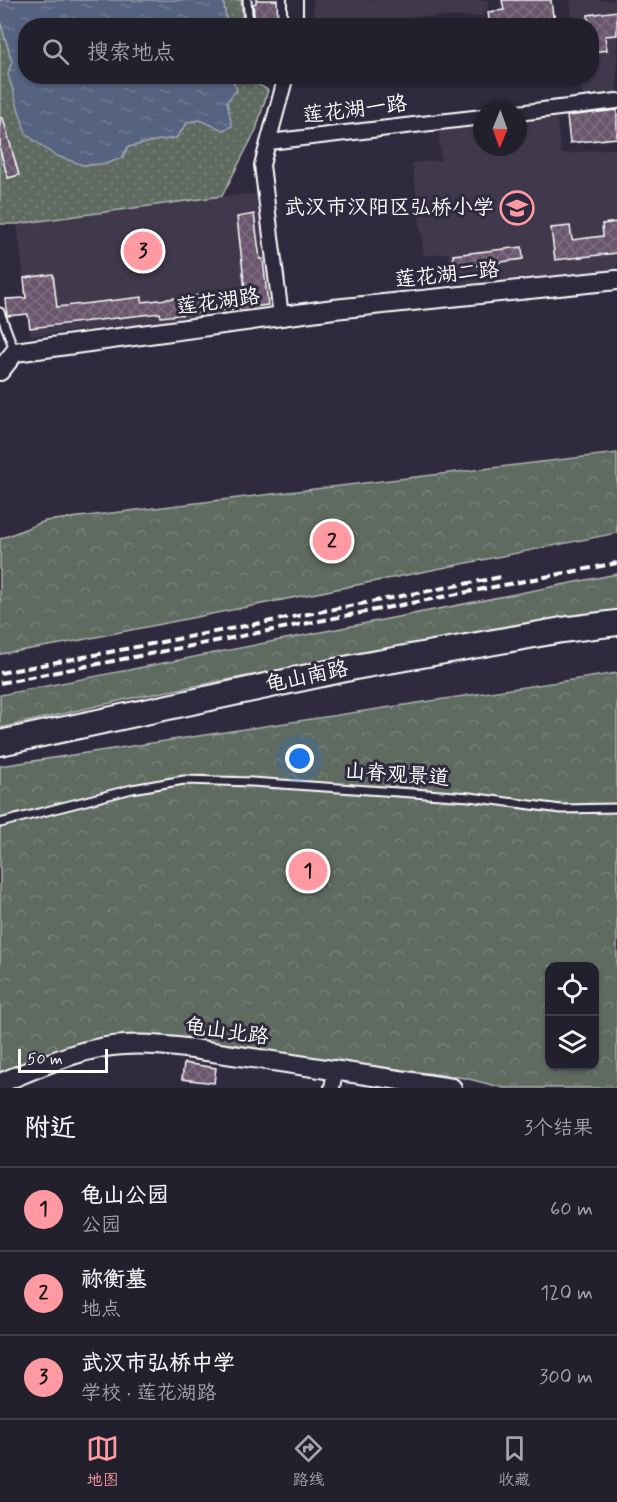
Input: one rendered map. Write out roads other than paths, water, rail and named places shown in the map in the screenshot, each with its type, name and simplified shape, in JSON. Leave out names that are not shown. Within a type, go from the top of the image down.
[{"type":"highway","name":"龟山南路","points":[[0,743],[355,667],[562,630],[617,623]]},
{"type":"highway","name":"龟山南路","points":[[0,751],[482,659],[617,637]]},
{"type":"street","points":[[295,0],[295,18]]},
{"type":"street","name":"莲花湖路","points":[[15,352],[281,316],[262,165],[284,84]]},
{"type":"street","points":[[527,112],[617,101]]},
{"type":"street","name":"莲花湖一路","points":[[269,142],[473,118]]},
{"type":"street","name":"莲花湖二路","points":[[281,316],[617,280]]},
{"type":"street","points":[[0,371],[15,352]]},
{"type":"street","name":"龟山北路","points":[[0,1083],[61,1059],[106,1047],[152,1045],[194,1049],[333,1079],[452,1088]]},
{"type":"lane","points":[[247,0],[248,18]]},
{"type":"lane","points":[[0,312],[15,352]]},
{"type":"lane","name":"山脊观景道","points":[[0,823],[132,789],[184,780],[252,782],[470,797],[561,809],[617,808]]},
{"type":"water","points":[[0,0],[223,0],[226,18],[18,18],[18,84],[234,84],[237,90],[227,101],[232,126],[223,130],[200,120],[188,122],[176,138],[128,147],[122,158],[105,164],[83,165],[54,155],[26,134],[8,74],[12,61],[0,21]]},
{"type":"railway","points":[[0,683],[617,563]]},
{"type":"railway","points":[[0,673],[501,577]]},
{"type":"place","name":"武汉市汉阳区弘桥小学","points":[[517,208]]},
{"type":"place","name":"武汉市弘桥中学","points":[[143,251]]},
{"type":"place","name":"祢衡墓","points":[[332,541]]},
{"type":"place","name":"龟山公园","points":[[308,871]]}]
